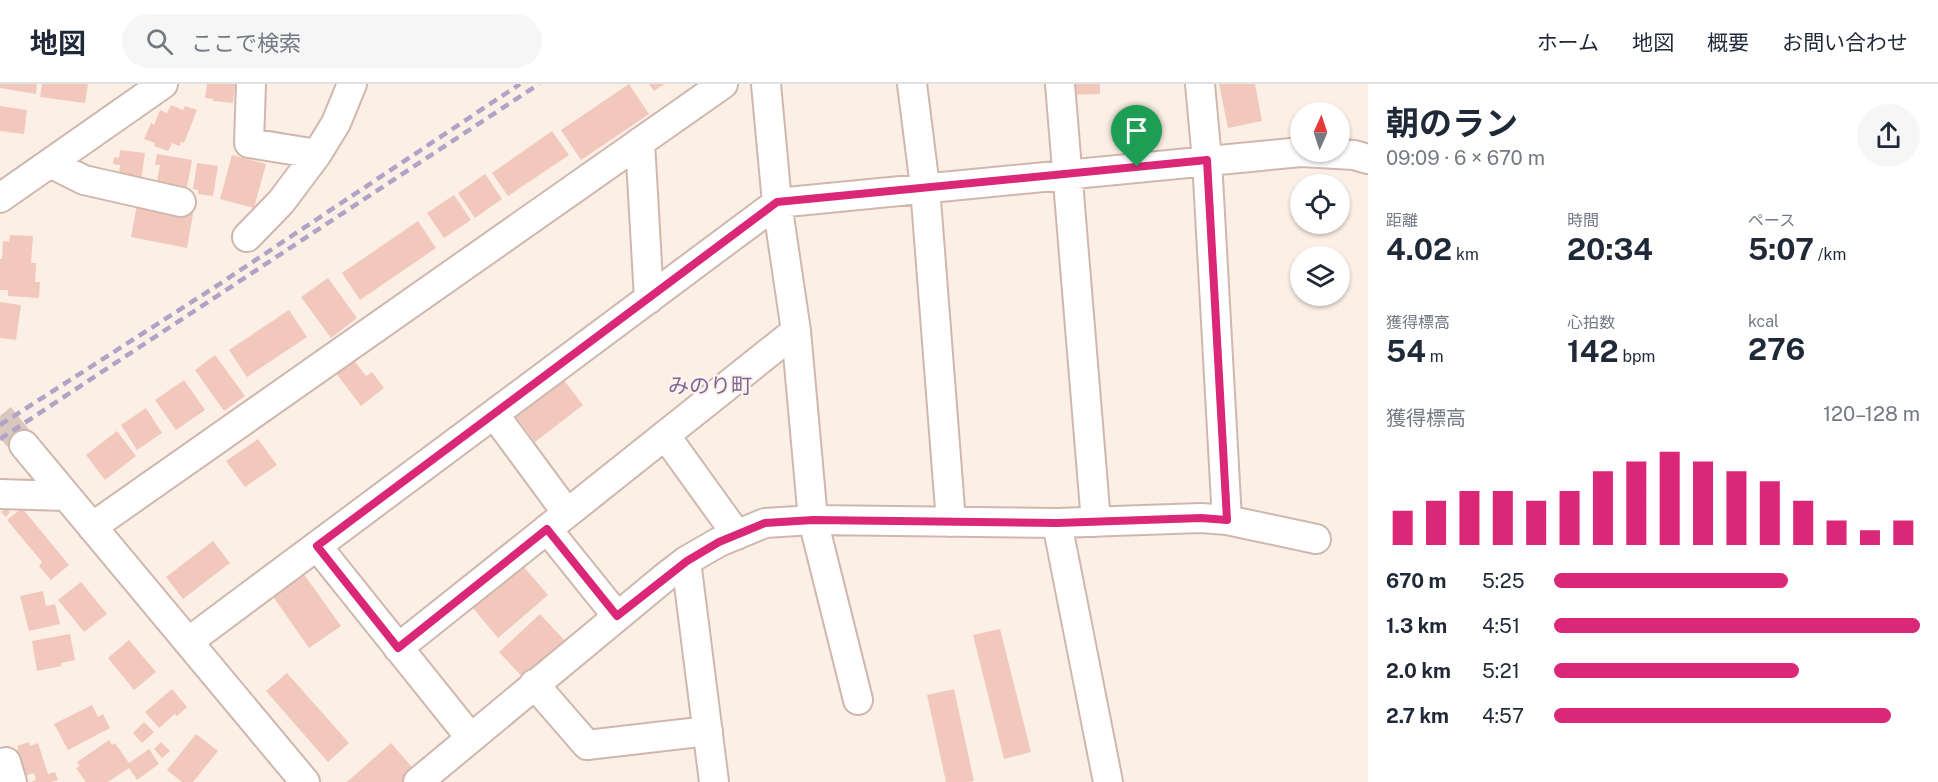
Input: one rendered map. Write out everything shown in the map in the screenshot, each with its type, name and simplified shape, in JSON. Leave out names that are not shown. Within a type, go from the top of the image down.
[{"type":"street","points":[[0,198],[163,84]]},
{"type":"street","points":[[251,84],[249,143],[317,154]]},
{"type":"street","points":[[247,237],[281,202],[317,154],[336,123],[352,84]]},
{"type":"street","points":[[92,527],[723,84]]},
{"type":"street","points":[[766,84],[777,202],[796,331],[813,520],[858,700]]},
{"type":"street","points":[[912,84],[925,187],[951,522]]},
{"type":"street","points":[[1060,84],[1096,522]]},
{"type":"street","points":[[1200,84],[1207,160],[1227,520]]},
{"type":"street","points":[[640,142],[649,299]]},
{"type":"street","points":[[188,642],[777,202],[1301,152],[1354,154],[1368,159]]},
{"type":"street","points":[[50,163],[84,180],[181,202]]},
{"type":"street","points":[[398,648],[796,331]]},
{"type":"street","points":[[494,414],[557,521],[617,616]]},
{"type":"street","points":[[665,435],[736,535]]},
{"type":"street","points":[[24,445],[305,782]]},
{"type":"street","points":[[0,494],[66,496]]},
{"type":"street","points":[[418,782],[534,684],[687,561],[719,542],[765,523],[813,520],[1057,523],[1201,518],[1227,520],[1316,539]]},
{"type":"street","points":[[1057,523],[1108,782]]},
{"type":"street","points":[[317,546],[470,737]]},
{"type":"street","points":[[687,561],[714,782]]},
{"type":"street","points":[[534,684],[587,745],[708,731]]},
{"type":"building","points":[[0,84],[37,84],[36,94],[0,88]]},
{"type":"building","points":[[42,84],[88,84],[85,103],[40,97]]},
{"type":"building","points":[[207,84],[235,84],[233,103],[205,98]]},
{"type":"building","points":[[629,84],[649,114],[581,160],[561,130]]},
{"type":"building","points":[[649,84],[664,84],[654,91]]},
{"type":"building","points":[[1065,84],[1100,84],[1100,94],[1065,95]]},
{"type":"building","points":[[1219,84],[1255,84],[1262,121],[1228,128]]},
{"type":"building","points":[[171,105],[183,110],[185,106],[197,110],[184,143],[181,142],[180,146],[172,143],[168,151],[144,139],[151,123],[154,125],[160,110],[167,113]]},
{"type":"building","points":[[0,106],[27,110],[24,134],[0,131]]},
{"type":"building","points":[[552,131],[569,155],[508,196],[492,173]]},
{"type":"building","points":[[120,150],[145,153],[141,181],[119,177],[120,165],[113,164],[114,157],[119,158]]},
{"type":"building","points":[[157,154],[192,160],[187,187],[157,181],[160,165],[155,165]]},
{"type":"building","points":[[232,155],[266,164],[254,208],[220,199]]},
{"type":"building","points":[[197,163],[218,166],[213,196],[198,194],[198,190],[193,189]]},
{"type":"building","points":[[485,174],[502,199],[475,218],[458,193]]},
{"type":"building","points":[[454,195],[471,220],[444,238],[427,213]]},
{"type":"building","points":[[137,204],[193,214],[187,248],[131,237]]},
{"type":"building","points":[[418,221],[436,248],[360,300],[342,273]]},
{"type":"building","points":[[10,235],[33,236],[31,263],[36,263],[35,282],[40,282],[39,298],[8,296],[8,290],[0,290],[0,259],[2,259],[3,241],[9,242]]},
{"type":"building","points":[[328,278],[357,318],[331,338],[301,297]]},
{"type":"building","points":[[0,302],[21,305],[16,340],[0,338]]},
{"type":"building","points":[[289,310],[307,337],[247,377],[229,350]]},
{"type":"building","points":[[215,355],[245,396],[224,411],[195,370]]},
{"type":"building","points":[[353,359],[366,376],[372,372],[384,388],[361,406],[335,372]]},
{"type":"building","points":[[563,379],[583,405],[535,442],[515,415]]},
{"type":"building","points":[[184,380],[205,410],[176,430],[155,400]]},
{"type":"building","points":[[146,408],[162,433],[137,450],[121,425]]},
{"type":"building","points":[[117,431],[136,456],[105,480],[86,455]]},
{"type":"building","points":[[258,439],[277,465],[245,487],[226,461]]},
{"type":"building","points":[[6,508],[10,512],[6,517],[1,512]]},
{"type":"building","points":[[22,508],[69,565],[51,580],[39,566],[42,562],[7,520]]},
{"type":"building","points":[[213,541],[230,563],[183,599],[166,577]]},
{"type":"building","points":[[523,566],[548,595],[498,638],[473,608]]},
{"type":"building","points":[[303,573],[341,626],[309,648],[272,595]]},
{"type":"building","points":[[81,582],[107,614],[84,632],[58,600]]},
{"type":"building","points":[[43,591],[46,606],[55,604],[60,624],[29,631],[20,596]]},
{"type":"building","points":[[540,614],[566,642],[525,680],[499,652]]},
{"type":"building","points":[[1000,629],[1031,752],[1004,759],[973,635]]},
{"type":"building","points":[[70,634],[75,660],[61,663],[61,666],[37,671],[32,641]]},
{"type":"building","points":[[129,640],[156,672],[134,690],[108,658]]},
{"type":"building","points":[[287,673],[349,743],[328,762],[266,691]]},
{"type":"building","points":[[172,689],[187,707],[159,728],[145,712]]},
{"type":"building","points":[[954,689],[974,781],[946,782],[927,695]]},
{"type":"building","points":[[92,705],[98,717],[103,714],[110,728],[68,750],[54,724]]},
{"type":"building","points":[[144,722],[154,732],[142,743],[133,733]]},
{"type":"building","points":[[196,734],[218,751],[193,782],[182,782],[167,770]]},
{"type":"building","points":[[109,740],[112,745],[115,743],[129,763],[149,749],[159,764],[137,780],[129,768],[108,782],[86,782],[76,768],[80,766],[77,762]]},
{"type":"building","points":[[29,742],[30,746],[38,743],[48,774],[55,772],[58,780],[31,782],[36,780],[34,773],[22,777],[12,751],[18,750],[17,746]]},
{"type":"building","points":[[161,742],[170,751],[162,758],[154,749]]},
{"type":"building","points":[[391,743],[417,773],[406,782],[347,782]]},
{"type":"tunnel","points":[[0,416],[24,445]]},
{"type":"railway","points":[[0,425],[215,287],[520,84]]},
{"type":"railway","points":[[0,439],[539,84]]},
{"type":"district","name":"みのり町","points":[[710,385]]},
{"type":"route","points":[[1207,160],[1227,520],[1201,518],[1057,523],[813,520],[765,523],[719,542],[687,561],[617,616],[547,529],[398,648],[317,546],[777,202],[1137,167],[1207,160]]}]
